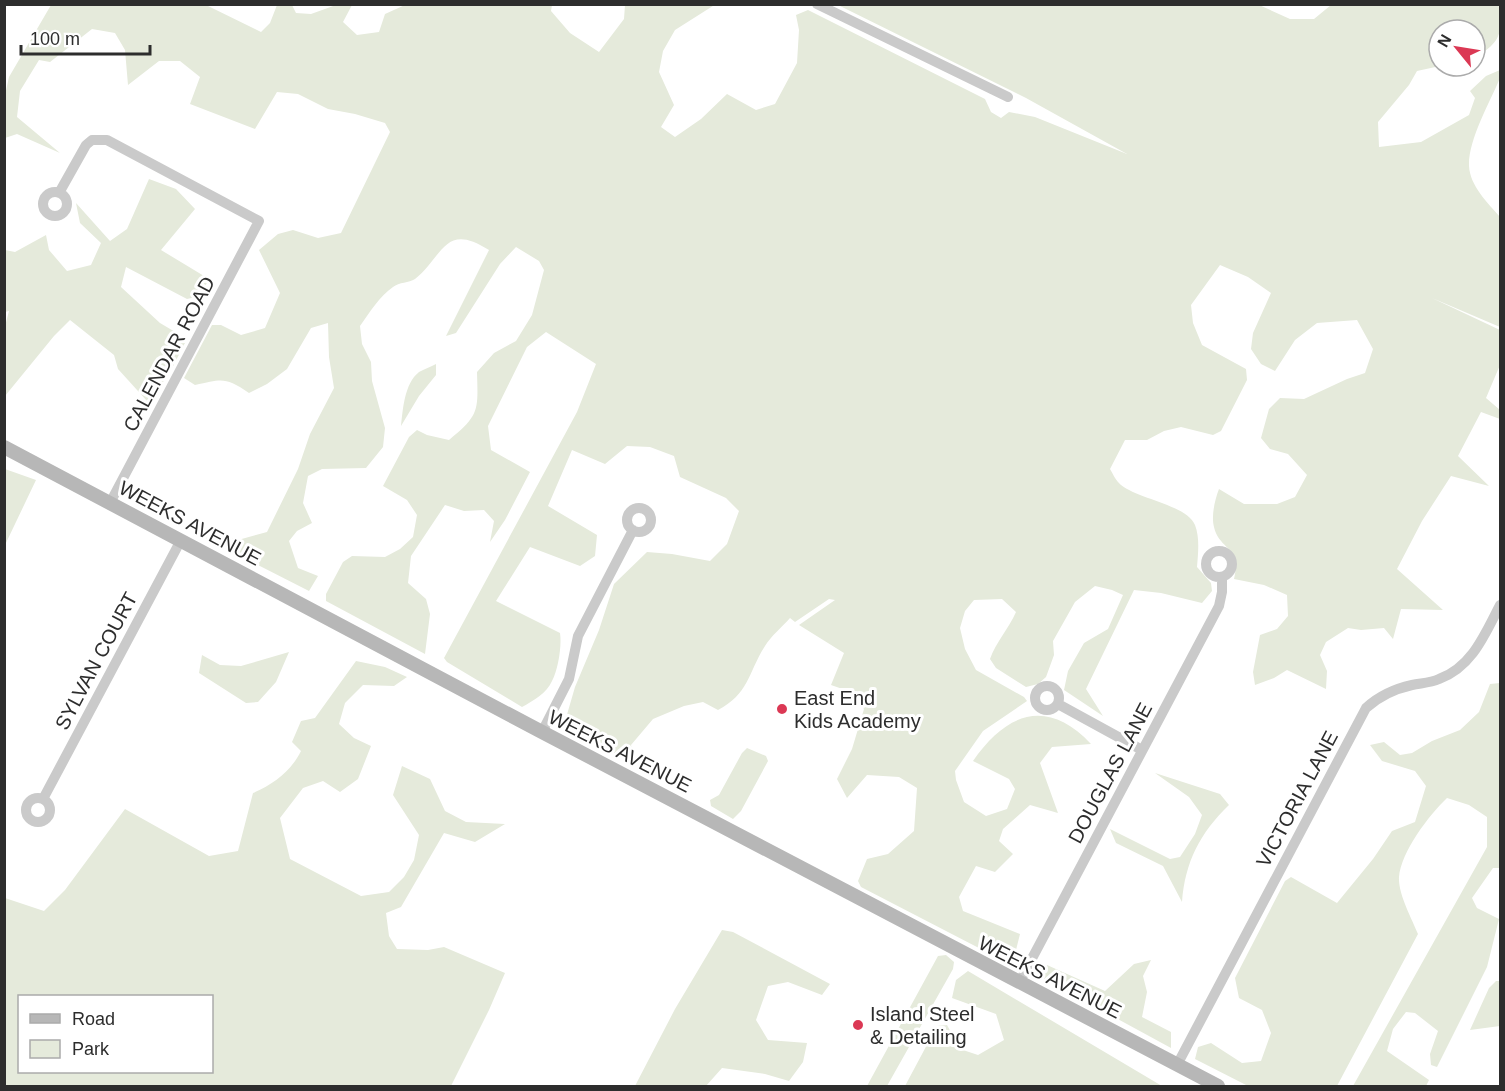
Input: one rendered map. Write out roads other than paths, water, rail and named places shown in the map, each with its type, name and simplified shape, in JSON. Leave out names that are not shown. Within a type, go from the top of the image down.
[{"type":"street","points":[[817,4],[1008,97]]},
{"type":"street","name":"CALENDAR ROAD","points":[[59,193],[86,145],[93,140],[107,140],[259,221],[110,503]]},
{"type":"street","name":"WEEKS AVENUE","points":[[4,447],[1218,1086]]},
{"type":"street","points":[[542,732],[569,680],[578,636],[633,530]]},
{"type":"street","name":"SYLVAN COURT","points":[[43,799],[181,540]]},
{"type":"street","name":"DOUGLAS LANE","points":[[1019,983],[1219,606],[1222,577]]},
{"type":"street","name":"VICTORIA LANE","points":[[1178,1065],[1366,708],[1378,697],[1400,688],[1439,679],[1467,662],[1480,644],[1500,605]]},
{"type":"street","points":[[1058,704],[1142,750]]},
{"type":"place","name":"East End Kids Academy","points":[[782,709]]},
{"type":"place","name":"Island Steel & Detailing","points":[[858,1025]]}]
